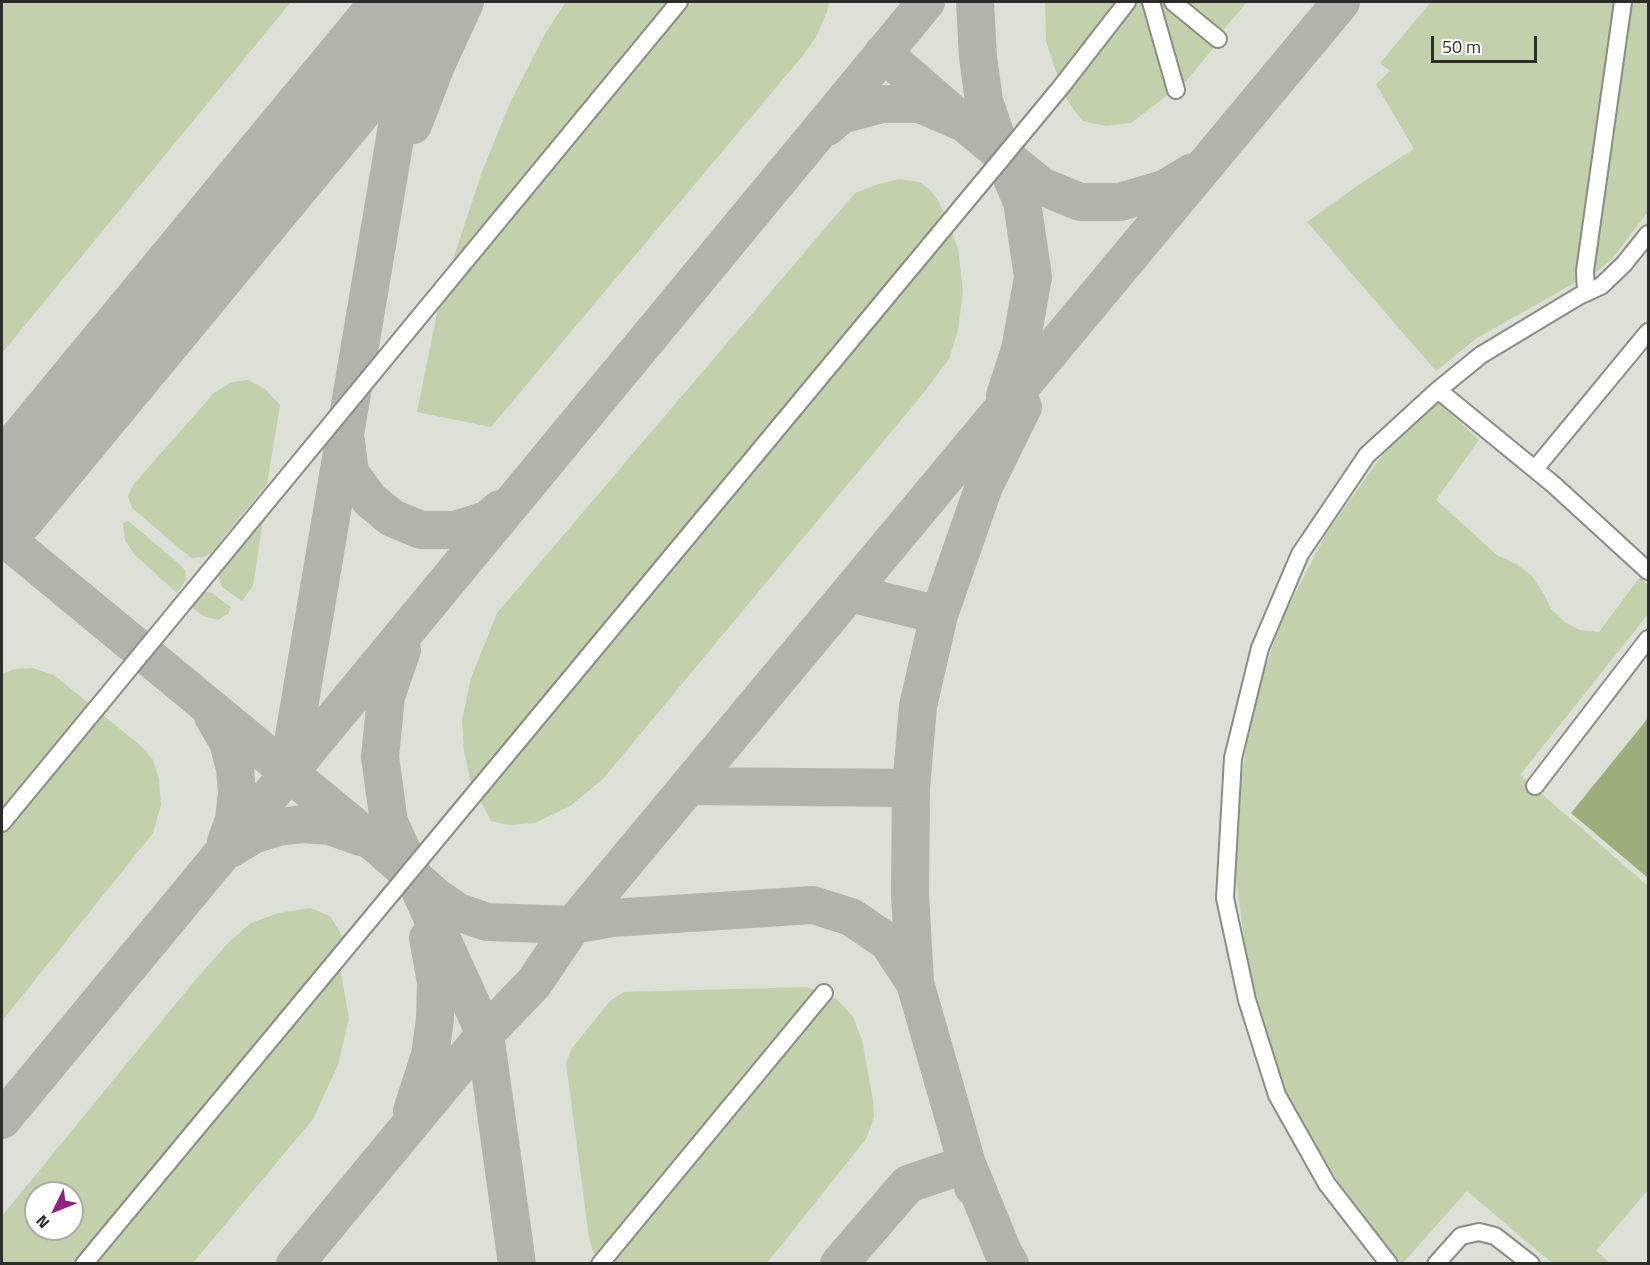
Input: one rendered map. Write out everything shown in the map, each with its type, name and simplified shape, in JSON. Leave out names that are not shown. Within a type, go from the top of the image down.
[{"type":"street","points":[[2,823],[679,2]]},
{"type":"street","points":[[84,1263],[997,165],[1127,2]]},
{"type":"street","points":[[1151,2],[1176,90]]},
{"type":"street","points":[[1173,2],[1218,39]]},
{"type":"street","points":[[1586,293],[1585,271],[1623,2]]},
{"type":"street","points":[[1389,1263],[1327,1184],[1277,1095],[1247,1000],[1225,898],[1233,758],[1260,648],[1300,554],[1367,455],[1438,390],[1481,355],[1601,286],[1624,264],[1648,234]]},
{"type":"street","points":[[1535,469],[1648,332]]},
{"type":"street","points":[[1438,390],[1535,469],[1648,571]]},
{"type":"street","points":[[1535,786],[1648,639]]},
{"type":"street","points":[[600,1263],[824,993]]},
{"type":"street","points":[[1436,1263],[1461,1236],[1479,1232],[1496,1236],[1531,1263]]},
{"type":"shaded area","points":[[2,2],[291,2],[2,353]]},
{"type":"shaded area","points":[[566,2],[829,2],[815,39],[800,59],[491,427],[417,412],[440,299],[482,172],[510,103],[546,32]]},
{"type":"shaded area","points":[[1045,2],[1119,2],[1058,78],[1046,41]]},
{"type":"shaded area","points":[[1132,2],[1145,2],[1169,94],[1131,123],[1106,126],[1083,121],[1064,94]]},
{"type":"shaded area","points":[[1157,2],[1166,2],[1217,44],[1180,88]]},
{"type":"shaded area","points":[[1178,2],[1247,2],[1219,35]]},
{"type":"shaded area","points":[[1431,2],[1617,2],[1578,281],[1477,338],[1436,371],[1307,222],[1414,149],[1376,84],[1390,71],[1380,63]]},
{"type":"shaded area","points":[[1628,2],[1648,2],[1648,212],[1611,260],[1595,273],[1588,271]]},
{"type":"shaded area","points":[[900,179],[919,182],[929,189],[947,218],[471,783],[464,751],[462,720],[471,678],[497,613],[855,193]]},
{"type":"shaded area","points":[[950,228],[958,248],[963,291],[958,330],[949,359],[921,396],[603,779],[570,806],[535,823],[510,825],[491,821],[478,796]]},
{"type":"shaded area","points":[[248,380],[265,389],[280,405],[267,484],[211,553],[204,557],[191,558],[132,508],[128,496],[133,485],[214,393],[232,382]]},
{"type":"shaded area","points":[[1435,399],[1479,440],[1436,500],[1497,555],[1516,564],[1531,575],[1551,609],[1566,623],[1580,630],[1599,632],[1640,577],[1648,586],[1648,614],[1520,775],[1648,886],[1648,1190],[1596,1251],[1610,1263],[1552,1263],[1467,1191],[1402,1264],[1346,1195],[1288,1099],[1249,976],[1235,870],[1240,787],[1251,713],[1280,623],[1327,532],[1383,454]]},
{"type":"shaded area","points":[[264,514],[253,586],[242,601],[222,587],[219,578],[220,567]]},
{"type":"shaded area","points":[[128,521],[185,570],[186,580],[177,593],[134,554],[125,540],[123,523]]},
{"type":"shaded area","points":[[202,591],[212,593],[231,607],[228,614],[218,620],[203,616],[188,604]]},
{"type":"shaded area","points":[[32,668],[54,675],[142,747],[153,760],[159,780],[161,805],[153,833],[2,1021],[2,674],[14,669]]},
{"type":"shaded area","points":[[1648,718],[1648,878],[1571,813]]},
{"type":"shaded area","points":[[310,908],[330,916],[346,942],[77,1263],[2,1264],[2,1216],[24,1189],[24,1241],[84,1241],[84,1181],[31,1181],[192,984],[228,943],[251,923],[279,913]]},
{"type":"shaded area","points":[[339,962],[349,1018],[338,1065],[313,1119],[193,1263],[89,1264]]},
{"type":"shaded area","points":[[807,987],[837,999],[853,1017],[862,1040],[874,1117],[866,1139],[767,1263],[599,1263],[589,1237],[566,1063],[572,1048],[611,1000],[624,992]]},
{"type":"taxiway","points":[[288,772],[418,2]]},
{"type":"taxiway","points":[[413,125],[437,63],[465,2]]},
{"type":"taxiway","points":[[2,1120],[926,2]]},
{"type":"taxiway","points":[[975,2],[978,57],[984,101],[1003,157],[1022,202],[1033,277],[1020,350],[1005,396]]},
{"type":"taxiway","points":[[295,1264],[485,1034],[534,983],[573,925],[1341,2]]},
{"type":"taxiway","points":[[883,53],[950,111]]},
{"type":"taxiway","points":[[827,127],[841,115],[882,104],[920,104],[964,123],[1041,186],[1080,202],[1120,202],[1164,189],[1193,172]]},
{"type":"taxiway","points":[[1010,1264],[967,1164],[915,983],[910,894],[911,788],[918,706],[939,615],[984,486],[1023,407]]},
{"type":"taxiway","points":[[346,441],[350,473],[370,500],[392,518],[421,530],[455,530],[487,520],[500,509]]},
{"type":"taxiway","points":[[2,536],[378,846],[435,896],[458,912],[487,922],[573,925],[612,918],[813,905],[851,917],[888,942],[915,983]]},
{"type":"taxiway","points":[[850,593],[939,615]]},
{"type":"taxiway","points":[[402,650],[386,696],[380,757],[389,822],[485,1034],[517,1264]]},
{"type":"taxiway","points":[[213,716],[228,742],[235,768],[237,794],[234,820],[226,842]]},
{"type":"taxiway","points":[[689,786],[911,788]]},
{"type":"taxiway","points":[[230,849],[253,835],[278,827],[304,824],[330,826],[361,837]]},
{"type":"taxiway","points":[[412,1111],[430,1055],[435,1019],[436,982],[428,938]]},
{"type":"taxiway","points":[[839,1264],[908,1184],[967,1164],[973,1187]]},
{"type":"runway","points":[[2,503],[416,2]]}]
